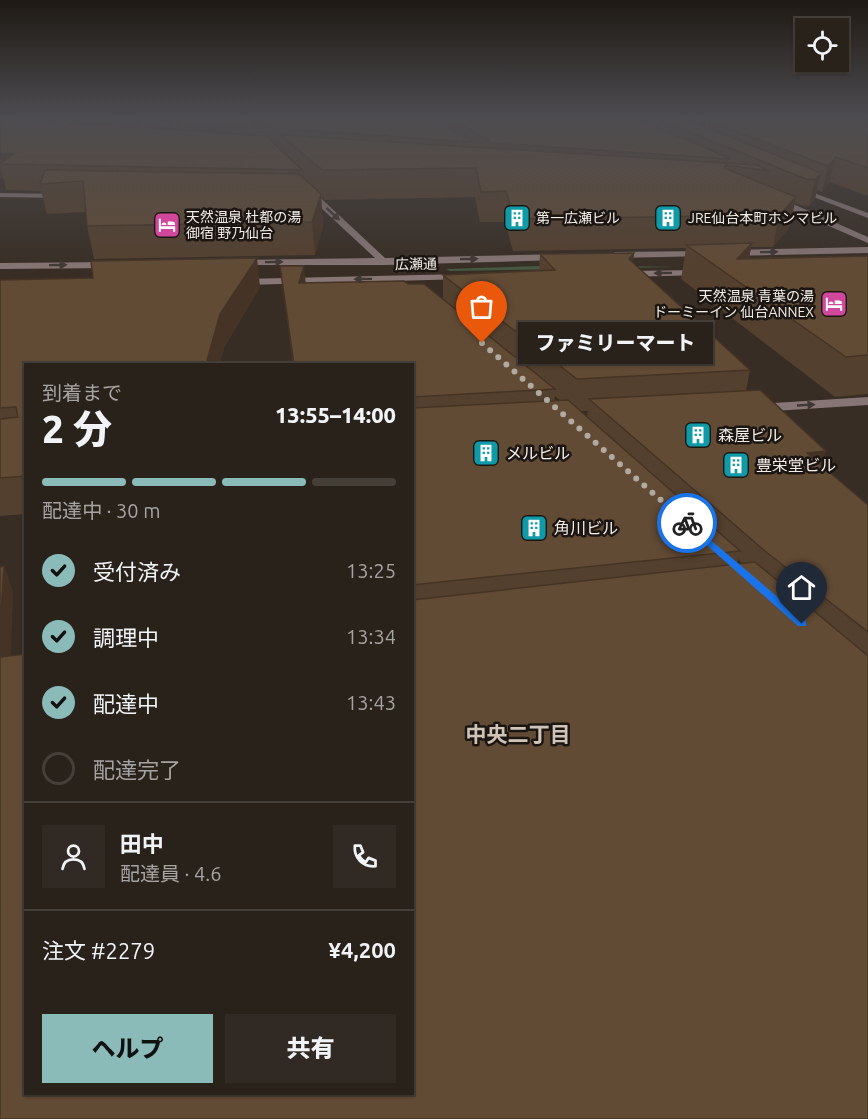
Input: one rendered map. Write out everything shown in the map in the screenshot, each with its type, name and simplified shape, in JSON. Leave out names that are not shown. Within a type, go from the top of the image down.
[{"type":"street","points":[[302,185],[382,261],[420,291]]},
{"type":"street","points":[[793,186],[868,216]]},
{"type":"street","points":[[0,195],[70,196]]},
{"type":"street","points":[[763,195],[868,240]]},
{"type":"street","points":[[307,200],[319,200]]},
{"type":"street","points":[[603,256],[868,250]]},
{"type":"street","name":"広瀬通","points":[[224,263],[567,256]]},
{"type":"street","points":[[0,266],[118,264]]},
{"type":"street","points":[[618,274],[710,272]]},
{"type":"street","name":"広瀬通","points":[[234,282],[476,276]]},
{"type":"street","points":[[742,409],[868,401]]},
{"type":"green space","points":[[568,265],[676,267],[450,271],[446,269]]},
{"type":"building","points":[[321,169],[382,169],[322,170]]},
{"type":"building","points":[[476,169],[727,169],[796,197],[779,215],[514,219],[506,191],[481,192]]},
{"type":"building","points":[[782,169],[811,169],[821,173],[815,180],[806,179]]},
{"type":"building","points":[[45,170],[299,174],[321,194],[312,222],[87,226],[83,181],[40,184]]},
{"type":"building","points":[[752,243],[737,259],[868,256],[868,355],[846,357],[686,245]]},
{"type":"building","points":[[634,253],[629,259],[750,370],[577,379],[443,275],[555,270],[540,254]]},
{"type":"building","points":[[257,258],[220,314],[206,363],[24,363],[24,476],[0,478],[0,419],[18,417],[16,407],[0,408],[0,280],[93,278],[91,261]]},
{"type":"building","points":[[280,266],[304,266],[299,283],[404,281],[408,284],[424,284],[555,389],[414,397],[414,363],[294,363]]},
{"type":"building","points":[[760,390],[826,451],[807,453],[868,505],[868,632],[765,551],[589,399]]},
{"type":"building","points":[[568,400],[740,551],[414,585],[414,408]]},
{"type":"building","points":[[755,562],[868,656],[868,1119],[0,1119],[0,657],[24,654],[24,1095],[414,1095],[414,600]]},
{"type":"building","points":[[4,566],[0,630],[0,567]]},
{"type":"way so far","points":[[482,343],[687,523]]},
{"type":"place","name":"第一広瀬ビル","points":[[517,218]]},
{"type":"place","name":"JRE仙台本町ホンマビル","points":[[668,218]]},
{"type":"place","name":"天然温泉 杜都の湯 御宿 野乃仙台","points":[[167,225]]},
{"type":"place","name":"天然温泉 青葉の湯 ドーミーイン 仙台ANNEX","points":[[834,304]]},
{"type":"place","name":"ファミリーマート","points":[[482,343]]},
{"type":"place","name":"森屋ビル","points":[[698,435]]},
{"type":"place","name":"メルビル","points":[[486,453]]},
{"type":"place","name":"豊栄堂ビル","points":[[736,465]]},
{"type":"place","name":"角川ビル","points":[[534,528]]},
{"type":"district","name":"中央二丁目","points":[[518,734]]},
{"type":"route","points":[[687,523],[802,624]]}]
